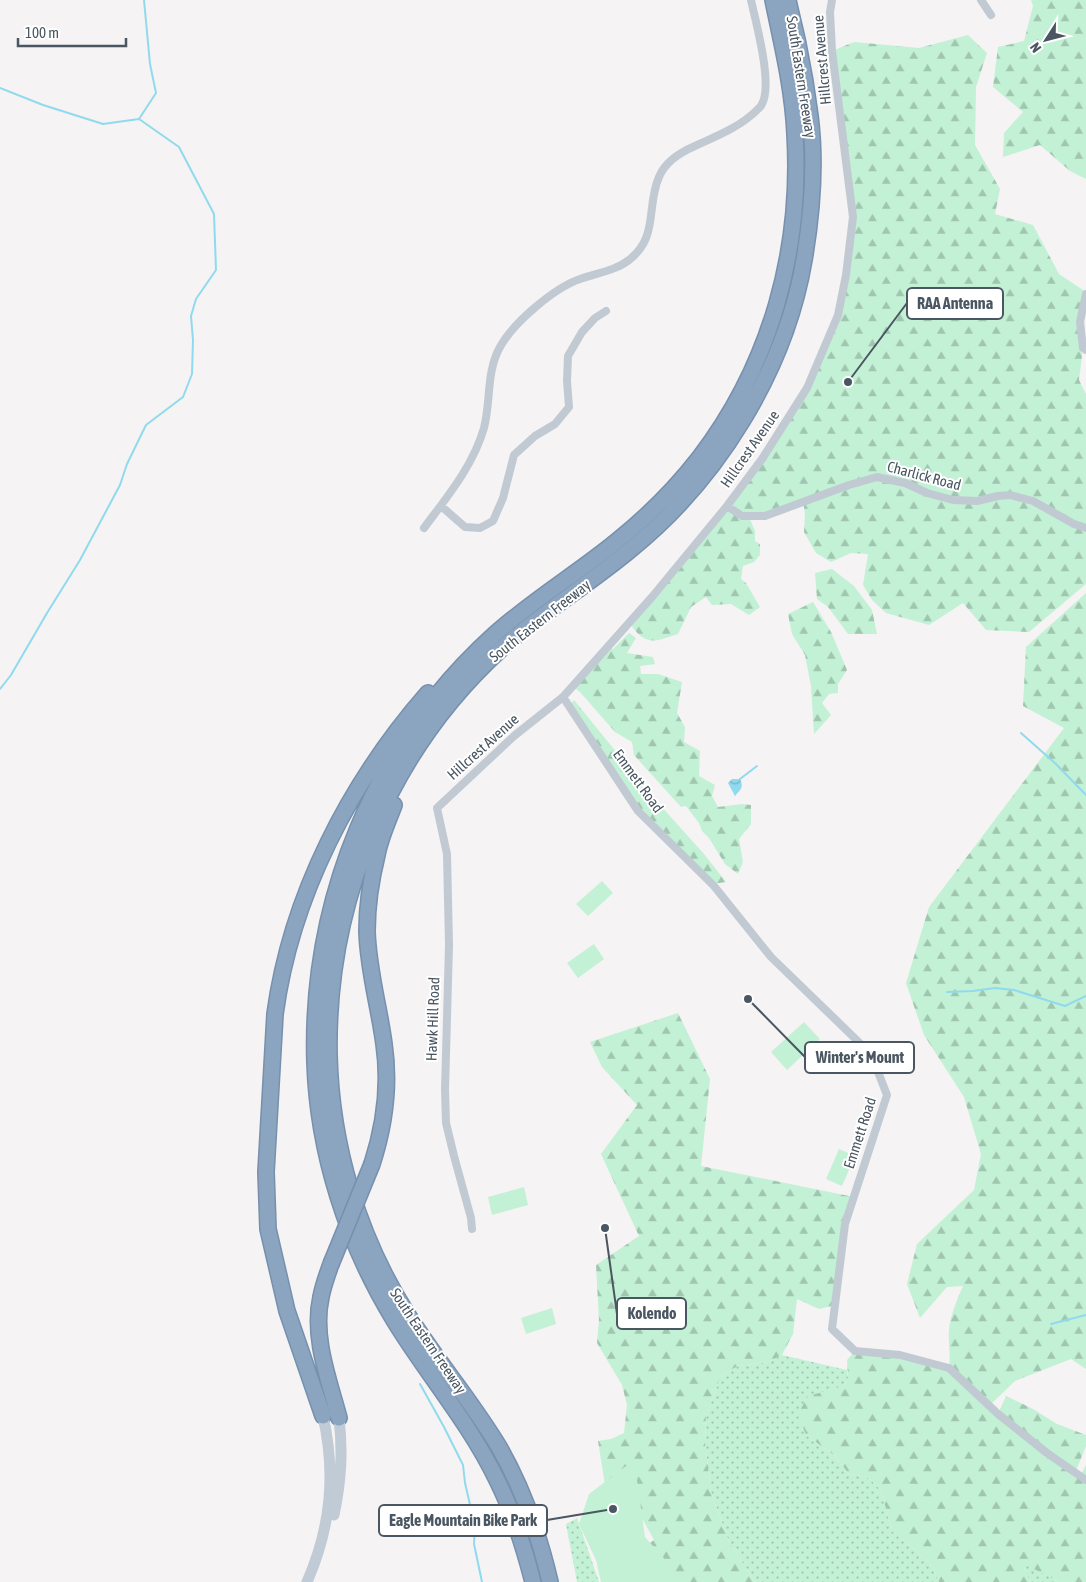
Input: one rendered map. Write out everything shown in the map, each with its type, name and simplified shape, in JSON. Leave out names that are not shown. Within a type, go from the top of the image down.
[{"type":"highway","name":"South Eastern Freeway","points":[[533,1582],[512,1514],[496,1478],[457,1412],[392,1318],[370,1276],[343,1213],[324,1141],[318,1104],[315,1066],[317,989],[324,939],[332,902],[360,820],[377,784],[419,720],[442,690],[495,634],[618,540],[675,487],[716,434],[741,392],[758,357],[783,284],[791,246],[796,207],[797,169],[791,91],[772,0]]},
{"type":"highway","name":"South Eastern Freeway","points":[[550,1582],[543,1552],[531,1516],[499,1448],[474,1409],[404,1310],[370,1243],[355,1204],[345,1170],[332,1095],[329,1058],[329,1020],[332,981],[346,906],[367,844],[387,799],[405,766],[426,734],[450,702],[501,649],[628,552],[657,528],[684,500],[730,440],[751,406],[768,372],[794,301],[804,263],[813,161],[811,122],[799,48],[788,0]]},
{"type":"highway","points":[[323,1416],[287,1311],[270,1238],[266,1197],[268,1114],[275,1014],[291,939],[306,896],[343,815],[380,754],[414,708],[461,657],[521,604],[618,540]]},
{"type":"highway","points":[[339,1418],[320,1341],[320,1298],[331,1264],[372,1164],[382,1127],[387,1098],[384,1043],[370,969],[367,930],[377,854],[396,802],[450,702]]},
{"type":"main road","points":[[307,1582],[318,1555],[328,1510],[330,1464],[323,1416]]},
{"type":"main road","points":[[311,1582],[329,1537],[339,1491],[342,1439],[339,1418]]},
{"type":"street","points":[[424,528],[462,476],[478,447],[485,426],[492,367],[500,347],[516,325],[554,293],[578,280],[608,271],[629,260],[642,245],[650,228],[653,198],[659,176],[673,159],[688,149],[747,120],[762,104],[766,84],[763,58],[751,0]]},
{"type":"street","name":"Hillcrest Avenue","points":[[437,808],[514,736],[562,696],[652,597],[727,506],[762,459],[807,388],[840,309],[853,217],[832,51],[830,12],[832,0]]},
{"type":"street","points":[[981,0],[991,15]]},
{"type":"street","points":[[1086,294],[1080,322],[1083,348],[1086,350]]},
{"type":"street","points":[[441,506],[465,527],[480,528],[494,521],[503,498],[514,456],[535,436],[556,424],[569,407],[568,356],[582,332],[595,318],[606,310]]},
{"type":"street","name":"Charlick Road","points":[[727,506],[742,516],[765,516],[849,485],[877,478],[905,482],[926,494],[953,500],[977,501],[1010,495],[1033,501],[1074,524],[1086,528]]},
{"type":"street","name":"Emmett Road","points":[[562,696],[638,811],[714,886],[771,957],[872,1057],[887,1095],[845,1224],[832,1329],[855,1351],[900,1355],[949,1368],[998,1414],[1046,1453],[1086,1480]]},
{"type":"street","name":"Hawk Hill Road","points":[[437,808],[447,854],[449,936],[445,1090],[446,1123],[471,1218],[472,1229]]},
{"type":"green space","points":[[1031,0],[1086,0],[1086,179],[1070,171],[1040,145],[1003,157],[1004,133],[1023,112],[993,87],[998,47],[1024,41],[1033,6]]},
{"type":"green space","points":[[968,35],[987,53],[976,87],[975,145],[1000,189],[995,214],[1033,225],[1059,274],[1086,292],[1080,322],[1083,348],[1079,380],[1086,394],[1086,584],[1029,632],[986,630],[963,603],[929,625],[886,613],[872,600],[863,585],[868,554],[851,553],[831,562],[816,553],[804,532],[803,499],[755,517],[749,517],[755,531],[755,541],[760,544],[760,555],[754,562],[743,566],[741,579],[746,583],[760,607],[749,615],[731,604],[712,605],[706,597],[691,607],[678,634],[656,640],[645,639],[640,636],[629,622],[727,506],[807,388],[838,315],[853,217],[832,51],[854,42],[919,48]]},
{"type":"green space","points":[[832,569],[854,586],[872,610],[877,634],[848,634],[828,607],[817,599],[815,573]]},
{"type":"green space","points":[[1086,593],[1086,1369],[1071,1359],[1015,1381],[989,1406],[998,1414],[1006,1396],[1033,1409],[1057,1424],[1086,1435],[1086,1446],[1075,1473],[1080,1476],[1086,1465],[1086,1582],[1058,1582],[1028,1566],[1026,1563],[1024,1571],[1031,1582],[939,1582],[933,1566],[893,1532],[880,1489],[869,1478],[849,1474],[834,1455],[806,1435],[798,1414],[808,1396],[844,1386],[848,1378],[847,1360],[855,1351],[949,1367],[950,1325],[954,1308],[963,1286],[947,1287],[920,1318],[907,1284],[917,1244],[974,1190],[981,1154],[964,1097],[924,1035],[906,983],[929,907],[1064,728],[1023,706],[1026,647]]},
{"type":"green space","points":[[813,602],[831,632],[847,670],[838,684],[838,693],[829,694],[822,703],[831,715],[814,734],[811,686],[805,655],[792,634],[788,614]]},
{"type":"green space","points":[[629,633],[636,638],[627,653],[653,657],[655,664],[640,666],[641,674],[658,674],[682,682],[677,713],[685,727],[684,742],[700,751],[699,776],[715,785],[712,796],[718,807],[742,804],[751,805],[751,824],[739,839],[743,862],[738,874],[725,864],[686,806],[681,807],[634,755],[632,742],[615,732],[580,692],[572,686],[608,646],[613,649]]},
{"type":"green space","points":[[574,700],[652,796],[704,854],[726,882],[712,884],[638,811],[569,706]]},
{"type":"green space","points":[[602,881],[613,893],[588,916],[576,904]]},
{"type":"green space","points":[[594,944],[604,959],[578,978],[567,963]]},
{"type":"green space","points":[[678,1013],[710,1079],[701,1166],[854,1197],[845,1224],[835,1305],[819,1309],[797,1299],[793,1334],[782,1355],[768,1362],[738,1366],[721,1375],[706,1415],[705,1442],[711,1492],[729,1542],[755,1582],[607,1582],[625,1561],[654,1540],[632,1500],[605,1485],[598,1441],[611,1439],[624,1433],[627,1405],[622,1385],[597,1343],[599,1320],[596,1265],[639,1236],[601,1154],[637,1105],[602,1067],[590,1042]]},
{"type":"green space","points":[[804,1022],[820,1039],[787,1070],[771,1052]]},
{"type":"green space","points":[[839,1149],[855,1156],[842,1186],[826,1179]]},
{"type":"green space","points":[[524,1187],[528,1205],[492,1215],[488,1197]]},
{"type":"green space","points":[[552,1308],[556,1324],[526,1334],[521,1318]]},
{"type":"green space","points":[[782,1355],[847,1370],[848,1378],[844,1386],[808,1397],[806,1435],[834,1455],[849,1474],[869,1478],[880,1489],[893,1532],[933,1566],[939,1582],[755,1582],[729,1542],[711,1492],[705,1442],[706,1415],[721,1375],[738,1366],[768,1362]]},
{"type":"green space","points":[[630,1463],[637,1480],[645,1537],[685,1582],[601,1582],[596,1560],[579,1524],[589,1494]]},
{"type":"green space","points":[[577,1518],[599,1582],[577,1582],[566,1524]]},
{"type":"green space","points":[[1026,1562],[1058,1582],[1031,1582],[1024,1571]]},
{"type":"water","points":[[732,779],[740,779],[742,784],[735,796],[728,783]]},
{"type":"waterway","points":[[139,119],[156,93],[150,64],[144,0]]},
{"type":"waterway","points":[[0,88],[43,105],[103,124],[139,119],[179,147],[214,214],[216,270],[196,299],[191,316],[193,340],[192,374],[183,397],[146,425],[127,464],[120,485],[80,560],[11,675],[0,689]]},
{"type":"waterway","points":[[1021,733],[1056,764],[1086,795]]},
{"type":"waterway","points":[[740,779],[757,766]]},
{"type":"waterway","points":[[947,992],[995,988],[1014,990],[1065,1006],[1086,996]]},
{"type":"waterway","points":[[1051,1324],[1086,1315]]},
{"type":"waterway","points":[[420,1384],[463,1465],[465,1483],[475,1526],[474,1544],[482,1582]]},
{"type":"place","name":"RAA Antenna","points":[[848,382]]},
{"type":"place","name":"Winter's Mount","points":[[748,999]]},
{"type":"place","name":"Kolendo","points":[[605,1228]]},
{"type":"place","name":"Eagle Mountain Bike Park","points":[[613,1509]]}]
